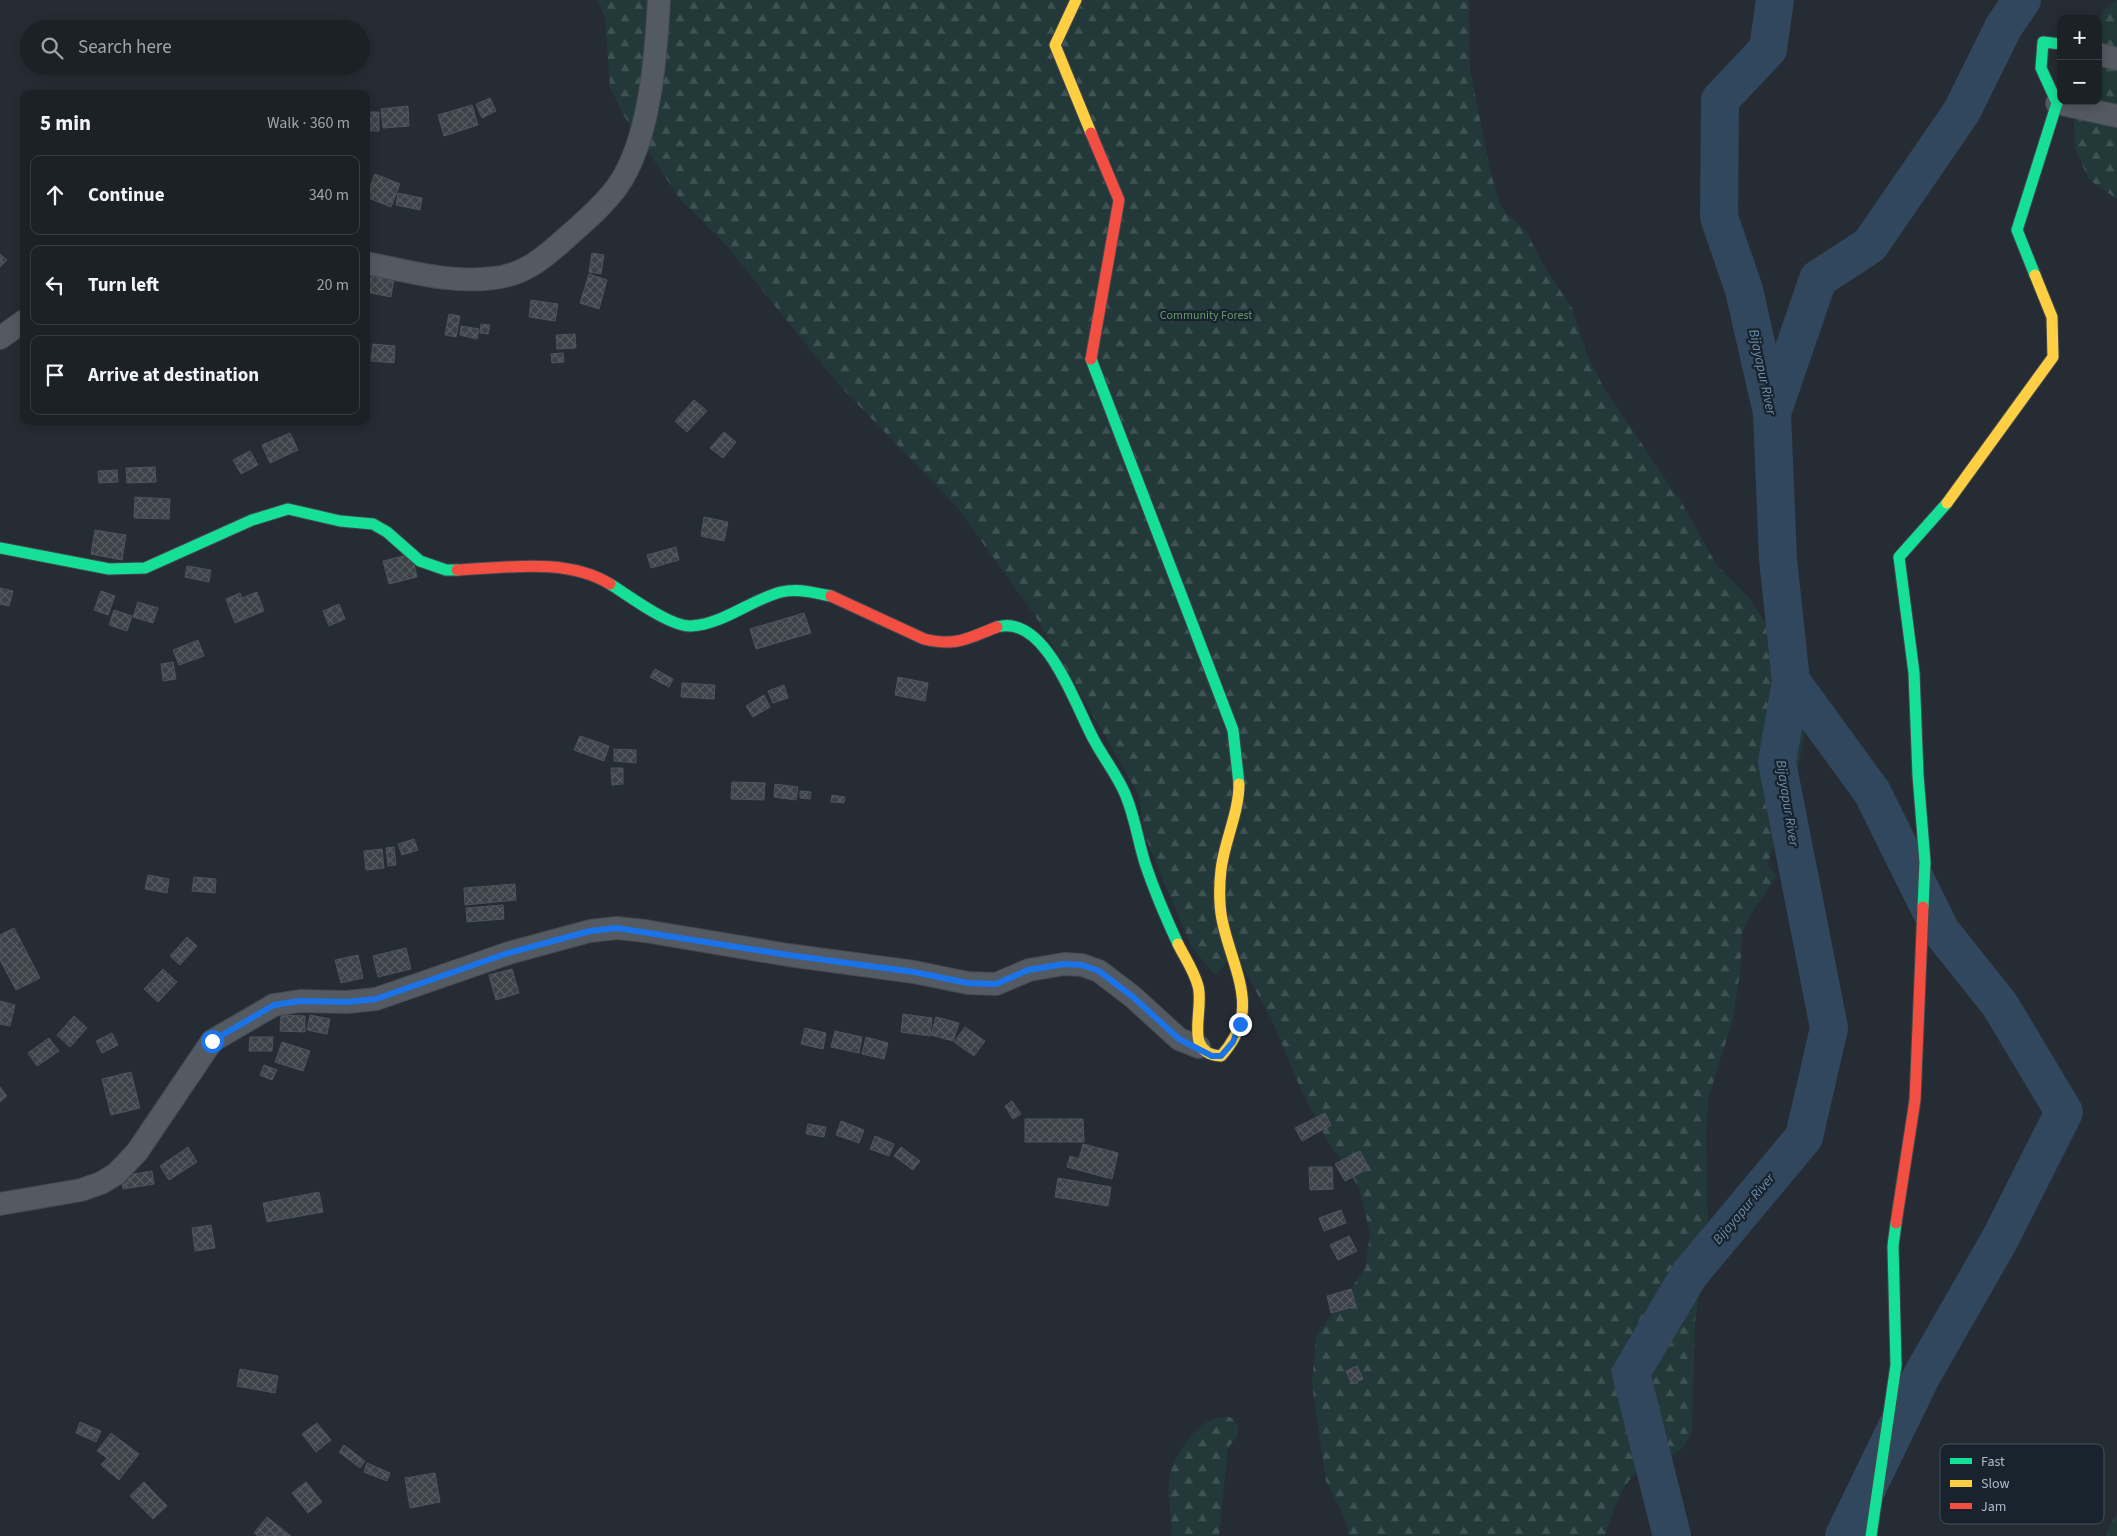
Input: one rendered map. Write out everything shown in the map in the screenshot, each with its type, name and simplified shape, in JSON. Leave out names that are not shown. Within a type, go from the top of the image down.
[{"type":"street","points":[[370,264],[453,280],[494,278],[513,274],[536,263],[584,223],[616,187],[636,153],[645,123],[658,0]]},
{"type":"street","points":[[0,1204],[81,1190],[101,1184],[116,1174],[137,1152],[212,1041],[274,1005],[300,1001],[347,1002],[376,999],[508,953],[590,931],[617,928],[645,931],[788,955],[914,972],[968,983],[996,984],[1028,970],[1064,964],[1082,965],[1099,971],[1133,997],[1179,1039],[1199,1047],[1212,1056],[1221,1056],[1233,1042],[1243,1008],[1244,996],[1222,922],[1221,871],[1239,787],[1233,730],[1091,361],[1119,200],[1055,45],[1076,0]]},
{"type":"street","points":[[1870,1536],[1896,1365],[1893,1246],[1915,1100],[1925,870],[1918,775],[1914,673],[1899,557],[1952,497],[2053,357],[2052,317],[2018,230],[2057,103],[2041,68],[2043,42],[2057,44]]},
{"type":"street","points":[[2102,55],[2117,60]]},
{"type":"street","points":[[2066,105],[2117,116]]},
{"type":"street","points":[[0,338],[20,324]]},
{"type":"street","points":[[0,548],[44,554],[110,571],[128,572],[145,568],[252,520],[288,509],[340,521],[373,524],[387,532],[420,560],[446,570],[554,567],[590,574],[607,582],[661,616],[690,626],[718,620],[781,592],[801,590],[835,597],[924,639],[937,643],[962,642],[1005,625],[1021,627],[1035,636],[1059,672],[1072,693],[1094,741],[1123,788],[1134,819],[1147,870],[1200,990],[1201,1008],[1196,1039],[1199,1047]]},
{"type":"green space","name":"Community Forest","points":[[598,0],[1469,0],[1470,69],[1490,170],[1499,201],[1507,214],[1524,228],[1546,269],[1572,308],[1588,357],[1603,386],[1683,505],[1716,564],[1749,598],[1796,669],[1809,715],[1796,777],[1801,833],[1788,843],[1772,849],[1768,865],[1777,876],[1754,909],[1742,933],[1741,966],[1733,1019],[1708,1099],[1706,1134],[1708,1237],[1695,1321],[1692,1430],[1687,1441],[1677,1453],[1651,1463],[1634,1474],[1618,1499],[1605,1536],[1348,1536],[1348,1528],[1342,1512],[1326,1481],[1312,1384],[1316,1336],[1365,1269],[1370,1234],[1359,1187],[1326,1139],[1299,1085],[1271,1018],[1235,954],[1215,975],[1192,948],[1144,834],[1139,795],[1036,617],[957,507],[839,385],[725,244],[680,199],[624,116],[610,87],[605,19]]},
{"type":"green space","points":[[2117,0],[2117,199],[2089,180],[2075,148],[2074,110],[2087,105],[2102,105],[2101,15],[2104,10]]},
{"type":"green space","points":[[1230,1417],[1238,1425],[1238,1435],[1228,1448],[1219,1536],[1171,1536],[1169,1482],[1170,1473],[1178,1454],[1191,1436],[1206,1423],[1218,1418]]},
{"type":"green space","points":[[2117,1512],[2117,1536],[2105,1536]]},
{"type":"building","points":[[490,98],[496,111],[482,118],[476,104]]},
{"type":"building","points":[[472,105],[478,125],[444,136],[438,115]]},
{"type":"building","points":[[408,106],[409,126],[383,128],[381,109]]},
{"type":"building","points":[[370,112],[379,112],[379,131],[370,131]]},
{"type":"building","points":[[375,174],[400,184],[391,207],[370,199],[370,187]]},
{"type":"building","points":[[398,193],[422,198],[420,210],[396,205]]},
{"type":"building","points":[[592,253],[604,255],[601,274],[589,272]]},
{"type":"building","points":[[0,254],[7,260],[0,267]]},
{"type":"building","points":[[370,274],[394,278],[391,297],[370,293]]},
{"type":"building","points":[[589,274],[607,280],[599,309],[580,303]]},
{"type":"building","points":[[531,300],[558,304],[555,321],[529,317]]},
{"type":"building","points":[[449,314],[460,316],[456,337],[445,335]]},
{"type":"building","points":[[481,324],[490,325],[488,334],[480,333]]},
{"type":"building","points":[[461,326],[479,329],[477,339],[460,335]]},
{"type":"building","points":[[575,334],[576,348],[557,349],[556,335]]},
{"type":"building","points":[[373,344],[395,346],[394,363],[371,361]]},
{"type":"building","points":[[563,353],[564,362],[552,363],[551,354]]},
{"type":"building","points":[[694,400],[707,411],[687,432],[675,421]]},
{"type":"building","points":[[724,432],[736,442],[723,458],[710,448]]},
{"type":"building","points":[[290,433],[298,450],[270,463],[262,445]]},
{"type":"building","points":[[250,451],[258,465],[241,474],[233,460]]},
{"type":"building","points":[[155,467],[156,482],[127,483],[126,468]]},
{"type":"building","points":[[117,470],[118,482],[99,483],[98,471]]},
{"type":"building","points":[[135,497],[170,499],[169,519],[134,518]]},
{"type":"building","points":[[704,517],[728,522],[724,541],[701,536]]},
{"type":"building","points":[[95,530],[126,535],[122,560],[91,554]]},
{"type":"building","points":[[676,547],[679,560],[651,568],[647,555]]},
{"type":"building","points":[[412,554],[417,577],[389,584],[383,561]]},
{"type":"building","points":[[187,566],[211,570],[209,582],[185,577]]},
{"type":"building","points":[[0,588],[13,591],[9,606],[0,604]]},
{"type":"building","points":[[101,591],[115,596],[108,615],[94,610]]},
{"type":"building","points":[[257,592],[264,611],[235,623],[226,599],[240,593],[242,598]]},
{"type":"building","points":[[138,602],[158,608],[153,623],[133,617]]},
{"type":"building","points":[[339,604],[345,619],[329,626],[323,611]]},
{"type":"building","points":[[114,610],[132,616],[127,631],[109,625]]},
{"type":"building","points":[[804,613],[811,633],[756,649],[750,629]]},
{"type":"building","points":[[198,640],[204,656],[179,665],[173,650]]},
{"type":"building","points":[[173,662],[176,679],[163,681],[161,664]]},
{"type":"building","points":[[655,669],[673,679],[669,687],[650,677]]},
{"type":"building","points":[[898,677],[928,683],[925,701],[895,695]]},
{"type":"building","points":[[682,683],[715,685],[714,699],[681,697]]},
{"type":"building","points":[[784,685],[788,698],[773,703],[768,691]]},
{"type":"building","points":[[764,695],[770,707],[753,717],[746,706]]},
{"type":"building","points":[[580,736],[609,746],[604,761],[574,750]]},
{"type":"building","points":[[614,749],[636,750],[636,763],[614,761]]},
{"type":"building","points":[[611,768],[623,768],[623,784],[612,785]]},
{"type":"building","points":[[732,782],[765,783],[764,800],[731,799]]},
{"type":"building","points":[[775,784],[798,787],[796,800],[774,797]]},
{"type":"building","points":[[800,791],[811,792],[810,799],[800,798]]},
{"type":"building","points":[[832,795],[845,797],[844,803],[831,802]]},
{"type":"building","points":[[414,839],[418,850],[402,855],[398,844]]},
{"type":"building","points":[[394,847],[396,865],[388,866],[386,848]]},
{"type":"building","points":[[382,849],[384,868],[366,870],[364,851]]},
{"type":"building","points":[[148,875],[169,879],[167,893],[145,889]]},
{"type":"building","points":[[194,877],[216,879],[215,893],[192,891]]},
{"type":"building","points":[[515,884],[516,900],[465,905],[464,888]]},
{"type":"building","points":[[503,905],[504,919],[467,922],[466,908]]},
{"type":"building","points":[[14,928],[40,978],[16,990],[0,960],[0,935]]},
{"type":"building","points":[[187,937],[197,946],[180,965],[170,956]]},
{"type":"building","points":[[406,948],[411,969],[378,977],[373,956]]},
{"type":"building","points":[[358,955],[363,978],[341,983],[335,960]]},
{"type":"building","points":[[163,969],[177,982],[158,1002],[144,989]]},
{"type":"building","points":[[512,969],[519,993],[496,1000],[489,975]]},
{"type":"building","points":[[0,1001],[15,1005],[10,1026],[0,1024]]},
{"type":"building","points":[[903,1014],[932,1018],[930,1036],[901,1032]]},
{"type":"building","points":[[281,1015],[305,1016],[305,1032],[280,1031]]},
{"type":"building","points":[[310,1015],[330,1019],[327,1034],[307,1030]]},
{"type":"building","points":[[74,1016],[87,1028],[70,1047],[57,1035]]},
{"type":"building","points":[[936,1017],[959,1023],[953,1041],[931,1035]]},
{"type":"building","points":[[965,1027],[985,1041],[974,1056],[954,1042]]},
{"type":"building","points":[[805,1028],[826,1033],[823,1049],[801,1044]]},
{"type":"building","points":[[835,1031],[862,1037],[859,1053],[831,1047]]},
{"type":"building","points":[[112,1033],[118,1045],[102,1053],[96,1041]]},
{"type":"building","points":[[250,1037],[273,1037],[272,1051],[249,1051]]},
{"type":"building","points":[[866,1037],[888,1043],[884,1059],[862,1054]]},
{"type":"building","points":[[49,1038],[59,1051],[37,1066],[28,1053]]},
{"type":"building","points":[[282,1042],[310,1051],[303,1071],[275,1062]]},
{"type":"building","points":[[264,1065],[277,1070],[272,1080],[260,1075]]},
{"type":"building","points":[[131,1072],[140,1108],[111,1115],[102,1079]]},
{"type":"building","points":[[0,1087],[7,1096],[0,1102]]},
{"type":"building","points":[[1012,1101],[1021,1114],[1013,1119],[1005,1106]]},
{"type":"building","points":[[1325,1113],[1331,1125],[1302,1141],[1295,1128]]},
{"type":"building","points":[[1025,1119],[1083,1119],[1084,1142],[1025,1142]]},
{"type":"building","points":[[841,1121],[864,1130],[859,1143],[836,1135]]},
{"type":"building","points":[[808,1124],[826,1127],[824,1137],[806,1134]]},
{"type":"building","points":[[875,1136],[894,1144],[889,1156],[870,1149]]},
{"type":"building","points":[[1083,1144],[1118,1153],[1112,1179],[1067,1167],[1070,1156],[1079,1159]]},
{"type":"building","points":[[188,1147],[197,1162],[169,1180],[160,1166]]},
{"type":"building","points":[[901,1147],[920,1161],[913,1170],[894,1156]]},
{"type":"building","points":[[1360,1151],[1369,1168],[1345,1181],[1335,1164]]},
{"type":"building","points":[[1309,1167],[1332,1167],[1333,1189],[1310,1190]]},
{"type":"building","points":[[152,1171],[154,1184],[123,1189],[121,1176]]},
{"type":"building","points":[[1058,1178],[1111,1187],[1108,1206],[1055,1197]]},
{"type":"building","points":[[319,1192],[323,1212],[267,1222],[263,1203]]},
{"type":"building","points":[[1341,1210],[1346,1223],[1324,1231],[1319,1218]]},
{"type":"building","points":[[211,1225],[215,1248],[195,1251],[192,1228]]},
{"type":"building","points":[[1349,1236],[1357,1251],[1338,1260],[1330,1245]]},
{"type":"building","points":[[1351,1289],[1356,1306],[1331,1313],[1327,1296]]},
{"type":"building","points":[[1357,1366],[1363,1379],[1352,1384],[1346,1371]]},
{"type":"building","points":[[240,1369],[278,1376],[275,1393],[237,1386]]},
{"type":"building","points":[[80,1422],[101,1431],[96,1442],[76,1433]]},
{"type":"building","points":[[317,1423],[331,1440],[316,1452],[302,1434]]},
{"type":"building","points":[[111,1433],[139,1454],[119,1480],[101,1465],[107,1458],[97,1451]]},
{"type":"building","points":[[344,1445],[365,1461],[360,1468],[339,1452]]},
{"type":"building","points":[[367,1463],[390,1473],[387,1481],[364,1472]]},
{"type":"building","points":[[435,1473],[440,1502],[410,1508],[405,1478]]},
{"type":"building","points":[[144,1482],[167,1506],[153,1519],[130,1496]]},
{"type":"building","points":[[306,1482],[322,1502],[308,1513],[292,1493]]},
{"type":"building","points":[[267,1517],[291,1536],[258,1536],[254,1533]]},
{"type":"waterway","name":"Bijayapur River","points":[[1672,1536],[1631,1373],[1689,1275],[1804,1137],[1829,1028],[1777,762],[1791,681],[1778,559],[1772,413],[1744,290],[1719,217],[1720,100],[1768,49],[1775,0]]},
{"type":"waterway","points":[[1772,413],[1818,279],[1870,245],[1962,111],[2004,26],[2022,0]]},
{"type":"waterway","points":[[1791,681],[1872,792],[1941,931],[2000,1005],[2064,1112],[2000,1239],[1921,1377],[1844,1536]]},
{"type":"traffic: fast","points":[[2035,275],[2017,230],[2057,103],[2041,68],[2043,42],[2057,44]]},
{"type":"traffic: fast","points":[[1091,359],[1233,730],[1239,784]]},
{"type":"traffic: fast","points":[[1923,907],[1925,862],[1918,775],[1914,673],[1899,557],[1947,503]]},
{"type":"traffic: fast","points":[[0,548],[109,569],[145,568],[252,520],[288,509],[340,521],[373,524],[387,532],[420,561],[446,570],[457,570]]},
{"type":"traffic: fast","points":[[610,584],[661,616],[682,625],[691,626],[715,621],[758,600],[781,592],[800,591],[831,596]]},
{"type":"traffic: fast","points":[[997,627],[1014,627],[1030,634],[1044,648],[1057,666],[1094,740],[1126,796],[1149,873],[1160,904],[1178,944]]},
{"type":"traffic: fast","points":[[1871,1536],[1896,1365],[1893,1246],[1896,1223]]},
{"type":"traffic: slow","points":[[1076,0],[1055,45],[1091,133]]},
{"type":"traffic: slow","points":[[1947,503],[2053,357],[2052,317],[2035,275]]},
{"type":"traffic: slow","points":[[1178,944],[1198,986],[1198,1039],[1202,1048],[1209,1053],[1221,1056],[1233,1039],[1240,1023],[1243,1007],[1242,991],[1222,918],[1220,897],[1220,876],[1237,806],[1239,784]]},
{"type":"traffic: jam","points":[[1091,133],[1119,200],[1091,359]]},
{"type":"traffic: jam","points":[[457,570],[515,566],[555,567],[574,570],[610,584]]},
{"type":"traffic: jam","points":[[831,596],[924,639],[954,642],[997,627]]},
{"type":"traffic: jam","points":[[1896,1223],[1915,1100],[1923,907]]},
{"type":"route","points":[[212,1041],[274,1005],[300,1001],[347,1002],[376,999],[508,953],[590,931],[617,928],[788,955],[914,972],[968,983],[996,984],[1028,970],[1064,964],[1082,965],[1099,971],[1133,997],[1179,1039],[1199,1047],[1212,1056],[1221,1056],[1227,1050],[1233,1042],[1240,1024]]}]
